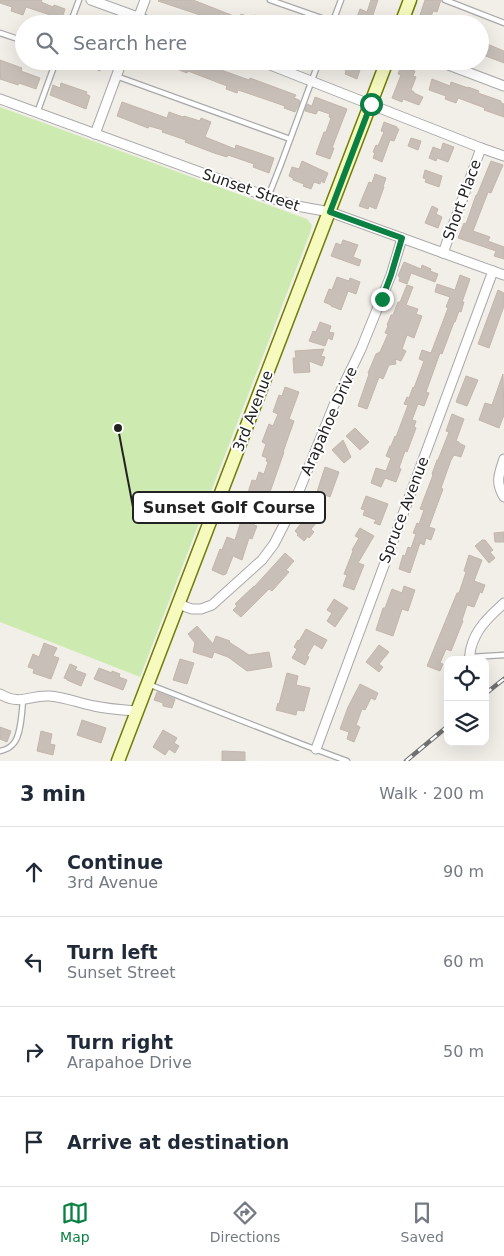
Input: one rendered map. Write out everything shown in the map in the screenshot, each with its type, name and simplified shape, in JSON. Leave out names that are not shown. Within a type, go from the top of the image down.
[{"type":"street","points":[[91,0],[124,15]]},
{"type":"street","points":[[139,15],[145,0]]},
{"type":"street","points":[[404,15],[410,0]]},
{"type":"street","points":[[95,134],[118,70]]},
{"type":"street","points":[[283,70],[504,156]]},
{"type":"street","name":"3rd Avenue","points":[[118,761],[384,70]]},
{"type":"street","points":[[462,70],[504,86]]},
{"type":"street","name":"Sunset Street","points":[[0,99],[268,197],[297,206],[330,212],[504,275]]},
{"type":"street","name":"Short Place","points":[[443,253],[481,148]]},
{"type":"street","name":"Arapahoe Drive","points":[[178,603],[186,607],[201,609],[212,606],[262,560],[274,544],[290,513],[334,405],[361,349],[391,275],[402,238]]},
{"type":"street","name":"Spruce Avenue","points":[[316,750],[492,271]]},
{"type":"street","points":[[504,459],[498,484],[504,496]]},
{"type":"street","points":[[470,656],[471,648],[478,630],[486,618],[504,603]]},
{"type":"street","points":[[0,694],[11,699],[23,700],[49,696],[97,707],[137,712]]},
{"type":"lane","points":[[73,15],[79,0]]},
{"type":"lane","points":[[270,0],[311,15]]},
{"type":"lane","points":[[336,15],[341,0]]},
{"type":"lane","points":[[445,0],[485,15]]},
{"type":"lane","points":[[489,16],[504,22]]},
{"type":"lane","points":[[0,33],[15,38]]},
{"type":"lane","points":[[37,113],[53,70]]},
{"type":"lane","points":[[268,197],[315,70]]},
{"type":"lane","points":[[116,76],[290,139]]},
{"type":"lane","points":[[489,656],[504,655]]},
{"type":"lane","points":[[147,684],[347,761]]},
{"type":"lane","points":[[0,751],[14,743],[21,723],[23,700]]},
{"type":"green space","points":[[0,107],[307,219],[312,225],[140,677],[0,622]]},
{"type":"building","points":[[0,0],[42,0],[41,2],[53,7],[54,5],[65,9],[63,15],[50,15],[26,7],[23,15],[11,11],[12,7],[0,3]]},
{"type":"building","points":[[193,0],[231,15],[200,15],[158,1]]},
{"type":"building","points":[[371,0],[378,0],[373,15],[358,15],[360,9],[367,12]]},
{"type":"building","points":[[425,0],[441,0],[437,12],[433,11],[432,15],[420,15]]},
{"type":"building","points":[[489,45],[504,51],[504,63],[489,57]]},
{"type":"building","points":[[0,60],[15,65],[15,70],[21,70],[40,78],[36,89],[0,79]]},
{"type":"building","points":[[179,70],[221,70],[249,80],[250,78],[296,95],[294,98],[300,102],[295,112],[284,108],[285,106],[238,90],[237,93],[226,89],[227,86],[188,71],[187,73]]},
{"type":"building","points":[[360,70],[357,79],[345,74],[346,71]]},
{"type":"building","points":[[400,70],[415,71],[413,76],[416,77],[411,90],[423,97],[419,105],[403,99],[402,102],[392,98],[401,75],[398,74]]},
{"type":"building","points":[[432,79],[450,86],[451,82],[468,87],[479,91],[478,93],[501,101],[504,104],[504,117],[458,98],[456,103],[445,99],[446,96],[429,90]]},
{"type":"building","points":[[61,83],[87,92],[86,94],[90,96],[86,109],[50,95],[53,85],[60,88]]},
{"type":"building","points":[[315,97],[347,109],[332,148],[334,148],[330,159],[316,154],[331,118],[329,117],[330,114],[318,110],[316,114],[305,111],[307,104],[312,106]]},
{"type":"building","points":[[122,102],[167,118],[169,112],[183,117],[200,121],[201,118],[211,122],[205,137],[235,149],[236,145],[274,158],[269,173],[253,167],[254,164],[228,155],[227,157],[214,153],[185,142],[186,140],[162,132],[163,130],[149,126],[148,128],[117,116]]},
{"type":"building","points":[[384,122],[399,129],[394,141],[390,140],[382,162],[373,158],[375,153],[373,152],[384,132],[381,131]]},
{"type":"building","points":[[411,138],[421,141],[418,150],[408,146]]},
{"type":"building","points":[[443,143],[454,147],[448,162],[437,158],[436,161],[429,158],[433,147],[441,150]]},
{"type":"building","points":[[302,161],[328,173],[324,183],[321,181],[320,184],[314,182],[311,189],[289,176],[292,167],[299,169]]},
{"type":"building","points":[[491,161],[503,165],[491,193],[488,192],[473,231],[490,237],[488,241],[504,247],[504,259],[494,256],[496,251],[458,238],[464,223],[466,224]]},
{"type":"building","points":[[425,170],[442,176],[439,187],[425,182],[426,179],[423,178]]},
{"type":"building","points":[[375,174],[386,178],[376,209],[369,206],[368,209],[359,206],[369,182],[372,183]]},
{"type":"building","points":[[432,206],[438,209],[436,214],[442,217],[438,228],[425,223]]},
{"type":"building","points":[[343,240],[358,245],[353,257],[361,260],[359,266],[331,256],[336,243],[341,245]]},
{"type":"building","points":[[404,262],[421,269],[422,265],[431,269],[430,271],[438,274],[435,282],[411,273],[407,284],[399,281],[400,277],[398,276]]},
{"type":"building","points":[[460,275],[470,279],[462,302],[464,302],[461,312],[459,311],[454,322],[442,354],[440,353],[426,392],[429,393],[424,406],[418,404],[412,420],[416,421],[414,427],[416,428],[407,452],[405,451],[396,482],[385,478],[381,487],[371,483],[376,468],[386,471],[391,458],[386,456],[396,437],[408,405],[404,404],[414,388],[424,361],[419,359],[422,350],[431,353],[448,308],[446,307],[450,297],[435,292],[437,284],[455,290]]},
{"type":"building","points":[[337,277],[349,281],[350,278],[360,282],[356,294],[348,291],[341,310],[324,302],[329,289],[332,290]]},
{"type":"building","points":[[407,285],[413,287],[406,305],[418,309],[416,314],[422,316],[414,338],[407,335],[402,349],[406,351],[401,361],[395,359],[396,364],[389,365],[383,379],[379,377],[367,409],[358,406],[368,373],[376,354],[380,352],[388,334],[385,333],[391,315],[393,315],[398,302],[400,302]]},
{"type":"building","points":[[498,290],[504,293],[504,306],[489,348],[478,344]]},
{"type":"building","points":[[320,322],[331,326],[329,332],[334,333],[332,340],[328,338],[325,346],[309,341],[313,331],[316,332]]},
{"type":"building","points":[[324,349],[321,356],[325,357],[322,366],[309,361],[310,372],[294,373],[293,358],[296,358],[295,351]]},
{"type":"building","points":[[503,374],[504,415],[499,428],[479,420],[485,403],[492,405]]},
{"type":"building","points":[[466,376],[478,380],[467,406],[456,402]]},
{"type":"building","points":[[285,387],[299,392],[289,419],[294,421],[284,452],[270,492],[266,491],[254,525],[257,526],[252,539],[249,538],[242,560],[233,556],[226,574],[223,575],[212,570],[227,537],[235,540],[252,480],[256,481],[259,472],[264,474],[268,462],[266,461],[267,458],[262,456],[266,444],[262,442],[269,424],[273,426],[278,414],[273,412],[279,395],[282,396]]},
{"type":"building","points":[[452,414],[464,419],[456,441],[465,446],[461,457],[454,455],[451,460],[429,527],[435,529],[431,540],[426,538],[424,545],[420,543],[410,573],[399,569],[403,555],[405,556],[408,547],[411,548],[416,534],[413,533],[417,523],[419,524],[424,510],[420,509],[449,432],[446,431]]},
{"type":"building","points":[[355,428],[369,442],[360,450],[346,436]]},
{"type":"building","points":[[343,440],[351,457],[344,463],[332,450]]},
{"type":"building","points":[[325,467],[339,472],[330,497],[317,492]]},
{"type":"building","points":[[366,496],[388,504],[380,525],[374,523],[376,520],[363,515],[365,510],[361,509]]},
{"type":"building","points":[[315,506],[324,514],[311,529],[314,532],[304,541],[295,531],[303,521],[301,519],[311,507],[312,509]]},
{"type":"building","points":[[360,528],[374,536],[358,563],[364,565],[354,590],[343,586],[347,575],[344,574],[352,550],[359,538],[355,536]]},
{"type":"building","points":[[504,532],[504,542],[495,542],[494,533]]},
{"type":"building","points":[[482,540],[485,540],[493,550],[490,552],[495,558],[489,563],[475,546]]},
{"type":"building","points":[[285,553],[294,561],[286,570],[289,572],[272,591],[269,589],[241,617],[233,610],[237,606],[235,604],[254,587]]},
{"type":"building","points":[[469,555],[482,560],[474,581],[485,585],[474,607],[467,605],[451,651],[446,649],[440,663],[443,664],[440,671],[427,666],[457,593],[459,593]]},
{"type":"building","points":[[404,586],[415,590],[408,611],[402,609],[393,636],[376,630],[392,589],[402,593]]},
{"type":"building","points":[[334,599],[348,608],[335,627],[327,621],[332,613],[327,610]]},
{"type":"building","points":[[197,626],[213,644],[216,636],[230,641],[249,655],[269,652],[272,667],[247,671],[228,657],[214,652],[212,658],[193,652],[195,643],[188,634]]},
{"type":"building","points":[[306,629],[327,640],[322,649],[314,644],[307,656],[309,657],[305,665],[292,658],[297,649],[294,647]]},
{"type":"building","points":[[44,643],[57,648],[53,656],[59,658],[51,679],[33,673],[34,669],[28,667],[33,654],[39,657]]},
{"type":"building","points":[[379,645],[389,652],[379,664],[383,667],[379,672],[366,662]]},
{"type":"building","points":[[180,659],[194,663],[187,684],[173,680]]},
{"type":"building","points":[[70,664],[77,667],[75,670],[86,674],[81,686],[64,678]]},
{"type":"building","points":[[99,668],[120,674],[119,677],[127,680],[123,690],[94,679]]},
{"type":"building","points":[[287,673],[298,676],[296,685],[310,688],[304,711],[297,710],[296,715],[276,710]]},
{"type":"building","points":[[360,684],[378,693],[375,700],[371,698],[365,710],[362,709],[356,725],[360,727],[354,742],[347,739],[349,732],[340,729],[348,707]]},
{"type":"building","points":[[157,692],[175,699],[172,708],[163,706],[163,703],[154,700]]},
{"type":"building","points":[[82,720],[106,728],[101,743],[77,735]]},
{"type":"building","points":[[0,727],[11,731],[7,742],[0,739]]},
{"type":"building","points":[[163,730],[177,738],[174,743],[179,746],[175,753],[169,749],[165,755],[153,747]]},
{"type":"building","points":[[41,731],[52,734],[50,744],[55,745],[53,755],[37,751]]},
{"type":"building","points":[[222,751],[245,752],[245,761],[222,761]]},
{"type":"railway","points":[[489,691],[504,679]]},
{"type":"railway","points":[[406,761],[444,729]]},
{"type":"place","name":"Sunset Golf Course","points":[[118,428]]},
{"type":"route","points":[[371,104],[330,212],[402,238],[382,299]]}]
